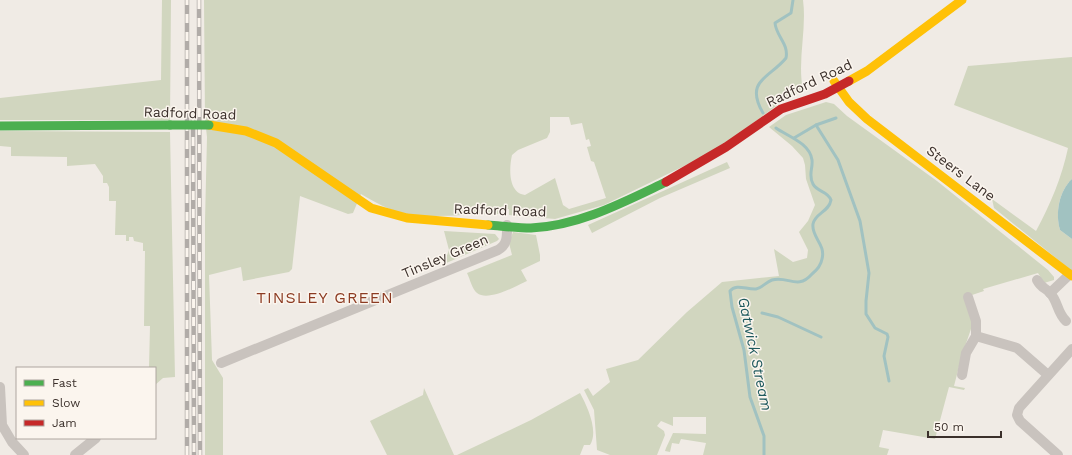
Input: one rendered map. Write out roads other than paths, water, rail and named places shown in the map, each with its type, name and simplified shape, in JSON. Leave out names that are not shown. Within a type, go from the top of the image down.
[{"type":"street","name":"Radford Road","points":[[0,126],[209,125],[247,130],[275,141],[294,152],[358,200],[386,213],[413,219],[507,225],[530,228],[552,226],[573,221],[622,204],[693,168],[786,107],[877,65],[899,46],[962,0]]},
{"type":"street","points":[[845,79],[861,107],[882,129]]},
{"type":"street","name":"Steers Lane","points":[[836,84],[854,109],[1071,275]]},
{"type":"street","name":"Tinsley Green","points":[[221,363],[498,250],[506,241],[507,225]]},
{"type":"street","points":[[1050,293],[1071,275]]},
{"type":"street","points":[[1036,280],[1042,288],[1050,293],[1057,305],[1059,314],[1066,321]]},
{"type":"street","points":[[962,375],[966,353],[976,336],[976,321],[968,297]]},
{"type":"street","points":[[976,336],[1017,348],[1048,375]]},
{"type":"street","points":[[1058,455],[1020,421],[1017,415],[1019,408],[1072,348]]},
{"type":"street","points":[[0,387],[2,424],[12,442],[24,455]]},
{"type":"street","points":[[75,455],[95,439]]},
{"type":"water","points":[[1072,179],[1072,239],[1060,230],[1058,210],[1061,196]]},
{"type":"waterway","name":"Gatwick Stream","points":[[763,113],[756,93],[761,81],[786,58],[786,48],[775,23],[791,13],[793,0]]},
{"type":"waterway","points":[[816,125],[836,118]]},
{"type":"waterway","points":[[794,138],[816,125],[838,160],[860,221],[869,273],[866,314],[875,328],[887,334],[888,337],[884,356],[889,381]]},
{"type":"waterway","name":"Gatwick Stream","points":[[764,455],[764,436],[750,397],[744,350],[732,307],[730,291],[735,287],[756,289],[772,280],[778,279],[792,282],[807,279],[821,263],[823,254],[814,233],[814,220],[828,207],[831,200],[830,197],[817,189],[813,184],[811,175],[812,160],[807,149],[776,128]]},
{"type":"waterway","points":[[762,313],[778,317],[821,337]]},
{"type":"railway","points":[[187,0],[187,455]]},
{"type":"railway","points":[[199,0],[200,455]]},
{"type":"railway","points":[[193,119],[194,455]]},
{"type":"district","name":"TINSLEY GREEN","points":[[325,297]]}]
